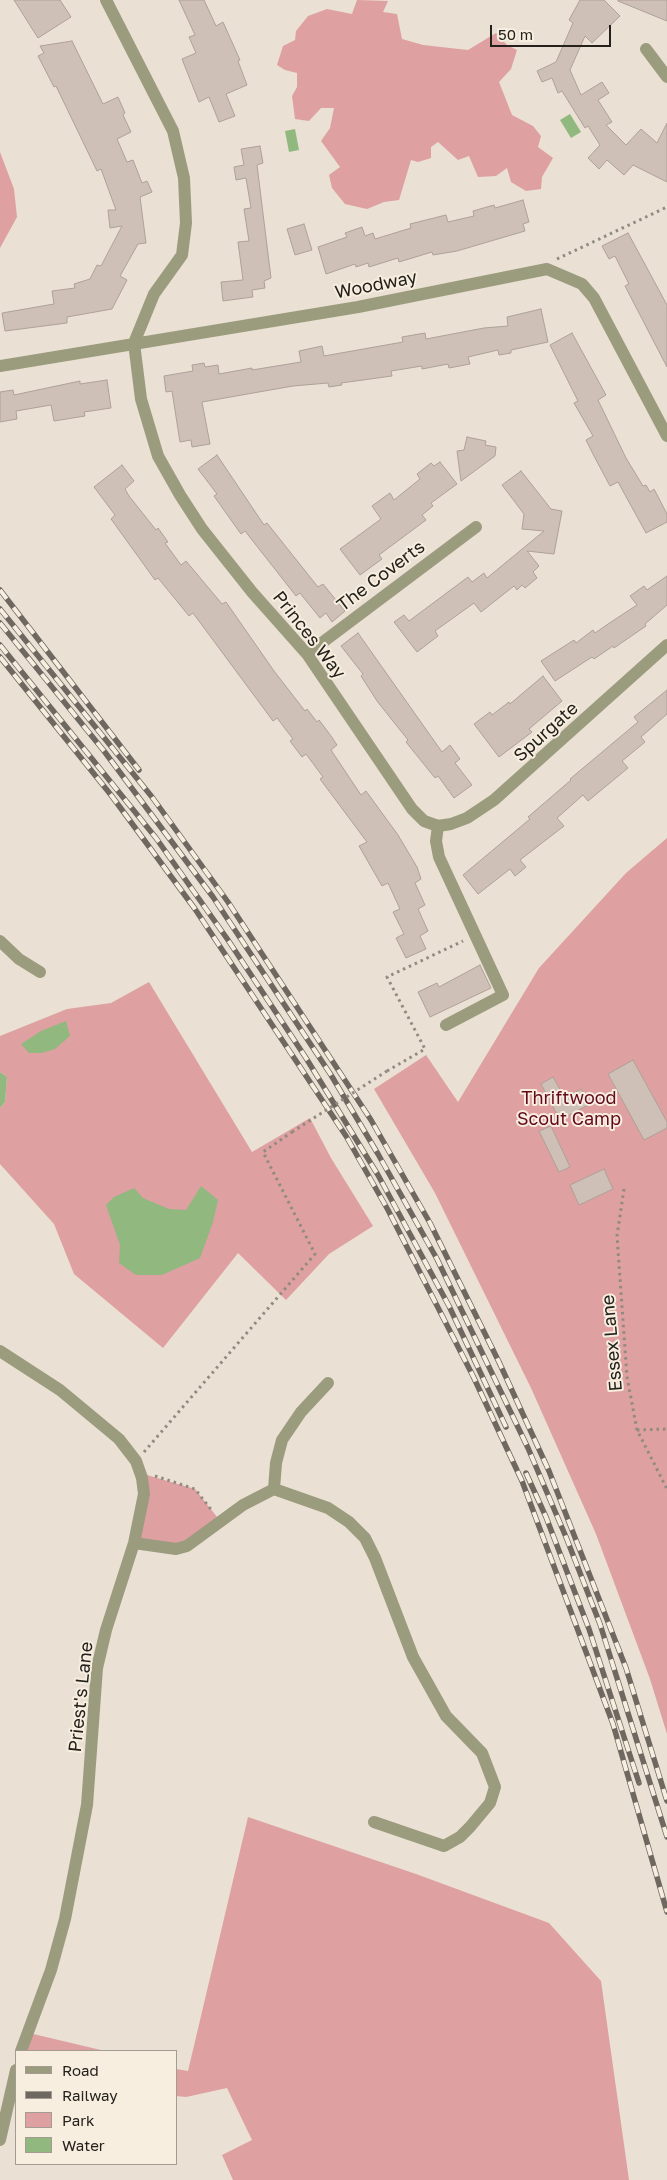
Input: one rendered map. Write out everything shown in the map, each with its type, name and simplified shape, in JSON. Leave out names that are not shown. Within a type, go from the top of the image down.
[{"type":"street","points":[[106,0],[173,131],[184,178],[186,223],[182,255],[154,294],[134,343]]},
{"type":"street","points":[[646,49],[667,76]]},
{"type":"street","points":[[547,269],[582,284],[594,298],[667,436]]},
{"type":"street","name":"Woodway","points":[[0,366],[358,307],[547,269]]},
{"type":"street","name":"Princes Way","points":[[134,343],[141,399],[158,456],[180,495],[202,529],[252,592],[307,654],[412,810],[424,821],[438,826]]},
{"type":"street","name":"The Coverts","points":[[307,654],[476,527]]},
{"type":"street","name":"Spurgate","points":[[438,826],[451,824],[466,818],[494,800],[518,781],[667,645]]},
{"type":"street","points":[[438,826],[436,841],[439,857],[503,995],[446,1025]]},
{"type":"street","points":[[0,941],[19,959],[40,972]]},
{"type":"street","name":"Priest's Lane","points":[[0,1351],[60,1390],[119,1439],[136,1460],[142,1478],[144,1494],[134,1543],[106,1630],[98,1668],[87,1805],[65,1919],[51,1970],[22,2050]]},
{"type":"street","points":[[274,1489],[276,1463],[282,1440],[301,1412],[328,1383]]},
{"type":"street","points":[[134,1543],[176,1549],[187,1546],[243,1505],[274,1489],[328,1508],[349,1522],[365,1538],[375,1558],[413,1657],[446,1716],[482,1753],[492,1774],[495,1787],[490,1803],[470,1827],[460,1837],[444,1846],[374,1822]]},
{"type":"street","points":[[0,2140],[1,2125],[15,2074]]},
{"type":"path","points":[[547,269],[557,258],[667,207]]},
{"type":"path","points":[[136,1460],[315,1254],[263,1152],[387,1071],[425,1049],[387,977],[475,935]]},
{"type":"path","name":"Essex Lane","points":[[624,1189],[616,1236],[628,1377],[637,1430],[667,1489]]},
{"type":"path","points":[[637,1430],[667,1429]]},
{"type":"path","points":[[142,1478],[147,1475],[195,1489],[221,1522]]},
{"type":"green space","points":[[357,0],[388,1],[383,12],[397,14],[402,39],[423,45],[468,50],[496,33],[507,45],[517,50],[511,69],[499,82],[512,115],[533,126],[541,136],[538,147],[553,158],[542,177],[541,189],[526,191],[511,182],[507,168],[496,176],[478,177],[469,156],[458,160],[438,142],[431,147],[431,158],[418,162],[411,160],[399,200],[384,202],[367,209],[345,204],[332,188],[329,175],[340,167],[321,141],[330,128],[334,108],[321,108],[309,121],[295,119],[292,96],[297,87],[297,73],[285,70],[277,65],[283,46],[295,40],[296,31],[308,16],[327,9],[352,14]]},
{"type":"green space","points":[[0,152],[14,189],[17,217],[0,248]]},
{"type":"green space","name":"Thriftwood Scout Camp","points":[[667,838],[667,1734],[650,1679],[596,1534],[531,1388],[435,1193],[374,1089],[426,1055],[458,1102],[539,968],[626,873]]},
{"type":"green space","points":[[149,982],[252,1152],[310,1118],[331,1158],[373,1226],[329,1254],[286,1300],[238,1253],[163,1348],[74,1274],[54,1224],[0,1164],[0,1108],[5,1102],[7,1077],[0,1072],[0,1036],[67,1009],[111,1003]]},
{"type":"green space","points":[[147,1475],[195,1489],[221,1522],[187,1546],[134,1543]]},
{"type":"green space","points":[[248,1817],[416,1874],[549,1923],[601,1981],[629,2180],[233,2180],[222,2155],[252,2140],[227,2088],[186,2097],[178,2096],[178,2069],[188,2071]]},
{"type":"green space","points":[[29,2033],[101,2050],[21,2050]]},
{"type":"water","points":[[570,114],[581,132],[571,138],[560,120]]},
{"type":"water","points":[[295,129],[299,150],[289,152],[285,131]]},
{"type":"water","points":[[66,1021],[70,1036],[55,1049],[42,1053],[29,1053],[21,1044],[41,1031]]},
{"type":"water","points":[[0,1072],[7,1077],[5,1102],[0,1108]]},
{"type":"water","points":[[201,1186],[218,1200],[213,1222],[200,1258],[162,1275],[136,1275],[119,1263],[120,1245],[106,1205],[114,1197],[134,1188],[143,1198],[169,1209],[186,1210]]},
{"type":"building","points":[[14,0],[60,0],[71,17],[38,38]]},
{"type":"building","points":[[179,0],[204,0],[216,26],[223,22],[240,60],[238,61],[247,85],[226,94],[235,116],[219,122],[209,97],[199,102],[182,59],[196,53],[189,37],[195,35]]},
{"type":"building","points":[[580,0],[604,0],[620,16],[592,43],[585,36],[570,70],[581,95],[602,82],[609,93],[598,100],[612,122],[606,125],[626,145],[641,129],[657,143],[667,123],[667,182],[633,165],[624,175],[607,160],[599,169],[588,158],[600,145],[588,126],[585,128],[562,91],[558,93],[552,78],[542,82],[537,71],[556,62],[573,23],[569,20]]},
{"type":"building","points":[[618,0],[667,0],[667,21],[618,1]]},
{"type":"building","points":[[72,41],[103,104],[118,97],[125,113],[123,115],[131,132],[117,139],[127,162],[133,160],[142,183],[147,181],[152,192],[140,197],[146,243],[138,244],[120,276],[127,280],[112,309],[67,317],[67,323],[5,331],[2,313],[54,304],[52,291],[75,288],[74,284],[90,279],[97,265],[101,266],[122,226],[110,228],[108,210],[116,210],[101,169],[97,171],[56,86],[54,87],[38,56],[44,53],[40,46]]},
{"type":"building","points":[[260,146],[263,163],[257,165],[271,278],[264,281],[265,288],[252,290],[253,297],[223,301],[221,282],[243,280],[238,242],[249,241],[244,209],[251,208],[246,178],[236,180],[234,167],[244,165],[241,149]]},
{"type":"building","points":[[523,200],[529,222],[523,224],[525,231],[457,251],[433,255],[432,252],[399,262],[398,258],[369,267],[368,263],[356,267],[355,264],[326,274],[318,247],[347,237],[345,233],[362,227],[365,236],[373,233],[375,239],[411,228],[410,224],[446,215],[448,222],[474,216],[473,211],[494,205],[495,208]]},
{"type":"building","points":[[304,224],[312,250],[295,255],[287,229]]},
{"type":"building","points":[[628,233],[667,305],[667,367],[625,286],[629,284],[615,256],[609,259],[602,246]]},
{"type":"building","points":[[541,309],[548,342],[511,350],[511,353],[499,355],[498,350],[468,357],[470,364],[449,368],[448,364],[422,369],[422,366],[391,371],[392,376],[341,383],[342,385],[329,387],[328,383],[293,386],[202,402],[210,444],[192,447],[191,440],[180,442],[172,391],[166,392],[164,376],[193,371],[192,365],[204,363],[205,367],[218,365],[219,374],[252,368],[252,370],[301,362],[299,351],[322,346],[324,356],[403,342],[402,337],[425,333],[426,339],[484,328],[508,326],[507,317]]},
{"type":"building","points":[[572,333],[606,395],[598,400],[626,458],[643,486],[646,485],[650,492],[654,489],[667,514],[667,522],[646,533],[618,482],[610,486],[594,456],[586,440],[593,436],[574,403],[578,401],[550,345]]},
{"type":"building","points":[[107,380],[111,408],[84,412],[85,416],[54,421],[51,405],[16,411],[17,419],[0,422],[0,392],[13,390],[14,395],[80,381],[80,384]]},
{"type":"building","points":[[467,437],[486,441],[485,445],[496,447],[495,456],[461,481],[457,451],[464,450]]},
{"type":"building","points":[[217,455],[264,525],[267,523],[318,587],[323,584],[345,611],[332,622],[326,613],[320,618],[300,593],[296,596],[245,531],[241,534],[214,496],[217,494],[198,469]]},
{"type":"building","points":[[440,462],[457,484],[431,503],[433,506],[422,515],[426,520],[379,555],[382,559],[360,575],[340,549],[381,519],[372,506],[390,493],[394,500],[420,479],[417,474],[431,463],[434,466]]},
{"type":"building","points":[[122,465],[134,481],[125,489],[129,496],[156,530],[158,528],[168,542],[165,543],[181,565],[186,561],[222,604],[226,602],[274,671],[305,711],[307,709],[317,722],[319,720],[331,736],[337,745],[331,750],[361,795],[366,791],[398,835],[417,867],[421,879],[415,883],[425,905],[418,909],[428,931],[420,936],[426,949],[406,958],[396,938],[404,934],[393,912],[400,909],[388,883],[382,886],[359,846],[367,842],[320,779],[323,777],[306,754],[302,757],[290,741],[293,739],[277,718],[273,721],[193,613],[189,616],[158,578],[155,580],[111,519],[115,515],[94,487]]},
{"type":"building","points":[[521,471],[551,509],[562,511],[554,554],[527,551],[539,566],[533,572],[537,578],[525,588],[522,585],[517,590],[514,586],[481,612],[474,603],[435,631],[438,636],[417,652],[394,622],[404,615],[409,621],[468,577],[472,582],[484,573],[487,578],[544,531],[522,529],[524,514],[502,485]]},
{"type":"building","points":[[667,576],[667,605],[645,624],[646,626],[614,648],[613,646],[594,659],[592,657],[555,681],[541,661],[574,640],[576,643],[593,630],[595,633],[637,605],[630,596],[644,586],[647,590]]},
{"type":"building","points":[[358,633],[442,752],[450,745],[460,759],[455,763],[472,785],[454,798],[438,776],[435,778],[406,742],[408,740],[377,701],[361,676],[363,674],[341,646]]},
{"type":"building","points":[[543,676],[562,701],[529,729],[532,732],[499,757],[474,724],[490,712],[492,715],[509,702],[510,704]]},
{"type":"building","points":[[667,690],[667,714],[641,737],[645,742],[622,761],[628,768],[588,801],[583,795],[557,818],[564,826],[520,860],[526,867],[515,876],[510,869],[478,894],[463,875],[530,819],[528,817],[570,779],[638,722],[634,717]]},
{"type":"building","points":[[480,965],[491,988],[430,1017],[418,992],[437,983],[439,987]]},
{"type":"building","points":[[633,1060],[667,1122],[667,1128],[644,1140],[608,1074]]},
{"type":"building","points":[[553,1077],[565,1098],[581,1089],[590,1104],[560,1120],[541,1084]]},
{"type":"building","points":[[551,1126],[570,1167],[559,1172],[539,1131]]},
{"type":"building","points":[[604,1169],[613,1189],[579,1205],[570,1185]]},
{"type":"railway","points":[[0,590],[139,770]]},
{"type":"railway","points":[[0,609],[152,797],[228,902],[371,1120],[430,1223],[499,1362],[549,1471],[626,1668],[667,1801]]},
{"type":"railway","points":[[0,623],[104,751],[213,897],[331,1075],[437,1259],[528,1448],[566,1537],[600,1624],[667,1837]]},
{"type":"railway","points":[[0,645],[156,838],[228,940],[306,1058],[378,1175],[449,1306],[506,1427]]},
{"type":"railway","points":[[0,657],[111,795],[195,909],[346,1136],[388,1210],[473,1376],[522,1481],[613,1724],[667,1912]]},
{"type":"railway","points":[[526,1473],[546,1517],[589,1629],[639,1783]]}]
